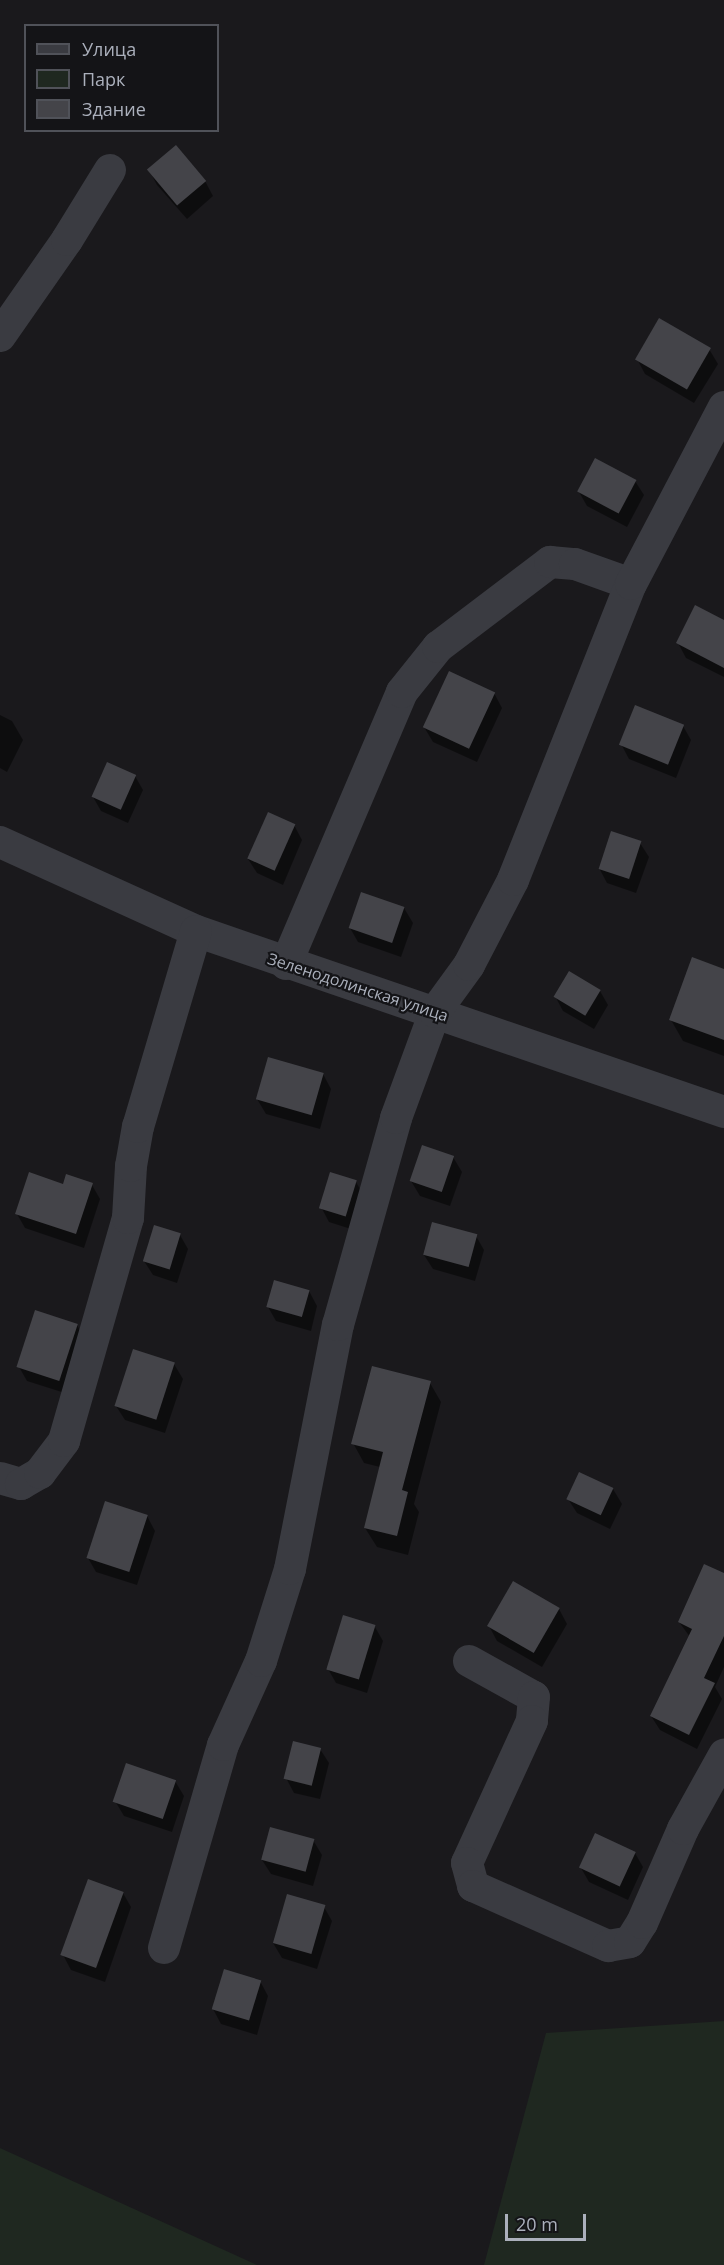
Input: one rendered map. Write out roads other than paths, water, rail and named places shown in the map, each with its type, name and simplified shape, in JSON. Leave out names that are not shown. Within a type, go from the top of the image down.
[{"type":"street","points":[[0,336],[67,240],[110,170]]},
{"type":"street","points":[[164,1948],[223,1745],[261,1661],[290,1569],[338,1325],[396,1118],[435,1012],[470,965],[513,880],[631,584],[724,406]]},
{"type":"street","points":[[286,964],[402,692],[438,647],[550,562],[575,564],[631,584]]},
{"type":"street","name":"Зеленодолинская улица","points":[[0,843],[196,931],[286,964],[435,1012],[724,1112]]},
{"type":"street","points":[[0,1478],[21,1484],[40,1473],[64,1441],[128,1218],[131,1166],[138,1127],[196,931]]},
{"type":"street","points":[[469,1661],[534,1697],[532,1721],[467,1863],[473,1886],[608,1946],[630,1942],[642,1923],[683,1829],[724,1755]]}]
